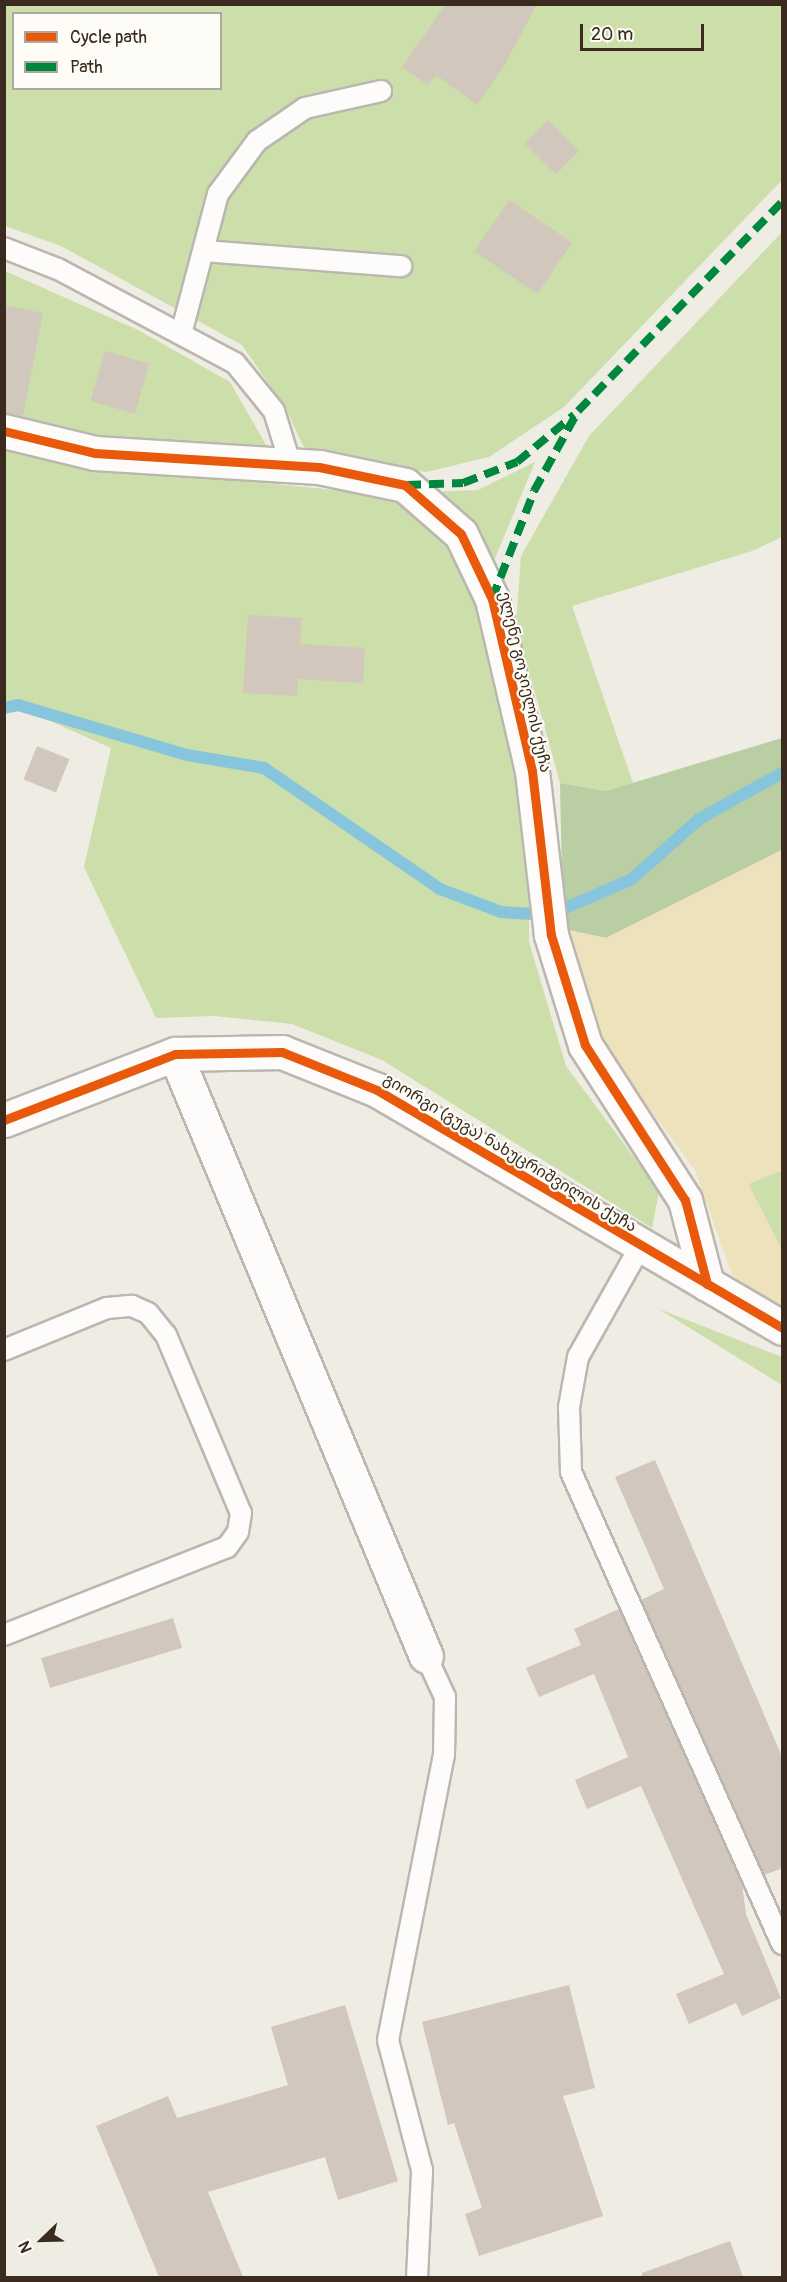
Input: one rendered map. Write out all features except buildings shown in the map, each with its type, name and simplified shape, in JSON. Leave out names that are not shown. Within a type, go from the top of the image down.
[{"type":"street","name":"ელენე გოკიელის ქუჩა","points":[[4,431],[94,453],[319,467],[405,485],[462,534],[492,598],[532,771],[551,935],[585,1045],[685,1200],[707,1284]]},
{"type":"street","name":"გიორგი (გუგა) ნახუცრიშვილის ქუჩა","points":[[4,1120],[175,1054],[282,1052],[377,1090],[640,1247],[783,1328]]},
{"type":"street","points":[[175,1054],[426,1656]]},
{"type":"lane","points":[[181,334],[218,195],[257,141],[305,108],[381,91]]},
{"type":"lane","points":[[4,248],[58,269],[235,363],[274,411],[291,466]]},
{"type":"lane","points":[[204,251],[402,266]]},
{"type":"lane","points":[[640,1247],[579,1357],[569,1407],[572,1472],[783,1944]]},
{"type":"lane","points":[[4,1350],[107,1308],[132,1306],[148,1313],[166,1335],[241,1513],[238,1532],[228,1547],[4,1635]]},
{"type":"lane","points":[[417,2277],[422,2170],[388,2040],[444,1755],[445,1697],[426,1656]]},
{"type":"green space","points":[[4,5],[782,5],[782,180],[564,407],[489,457],[426,472],[306,452],[286,409],[242,345],[61,246],[5,226]]},
{"type":"green space","points":[[782,232],[782,537],[752,551],[572,606],[633,783],[606,791],[560,783],[516,624],[521,556],[589,436]]},
{"type":"green space","points":[[5,271],[140,331],[230,382],[270,452],[80,437],[5,413]]},
{"type":"green space","points":[[4,445],[71,464],[395,496],[447,541],[479,603],[529,810],[529,942],[566,1066],[659,1191],[652,1228],[382,1060],[292,1024],[214,1016],[156,1018],[84,867],[111,748],[5,701]]},
{"type":"green space","points":[[535,462],[489,573],[428,492],[478,490]]},
{"type":"green space","points":[[782,738],[782,850],[606,938],[563,929],[560,783],[606,791]]},
{"type":"green space","points":[[782,1170],[782,1250],[748,1184]]},
{"type":"green space","points":[[659,1309],[782,1357],[782,1385]]},
{"type":"sand","points":[[782,850],[782,1170],[748,1184],[782,1250],[782,1309],[732,1275],[695,1170],[604,1047],[563,929],[606,938]]},
{"type":"waterway","points":[[4,708],[18,705],[187,755],[264,768],[440,889],[501,912],[549,915],[632,879],[699,819],[782,773]]},
{"type":"marked path","points":[[492,599],[534,491],[578,411],[782,202]]},
{"type":"marked path","points":[[406,485],[463,483],[517,462],[574,415]]},
{"type":"cycle path","points":[[4,431],[95,453],[319,467],[405,485],[461,534],[492,599],[532,771],[551,935],[585,1045],[685,1200],[707,1284]]},
{"type":"cycle path","points":[[4,1120],[175,1054],[282,1052],[377,1090],[782,1328]]}]
